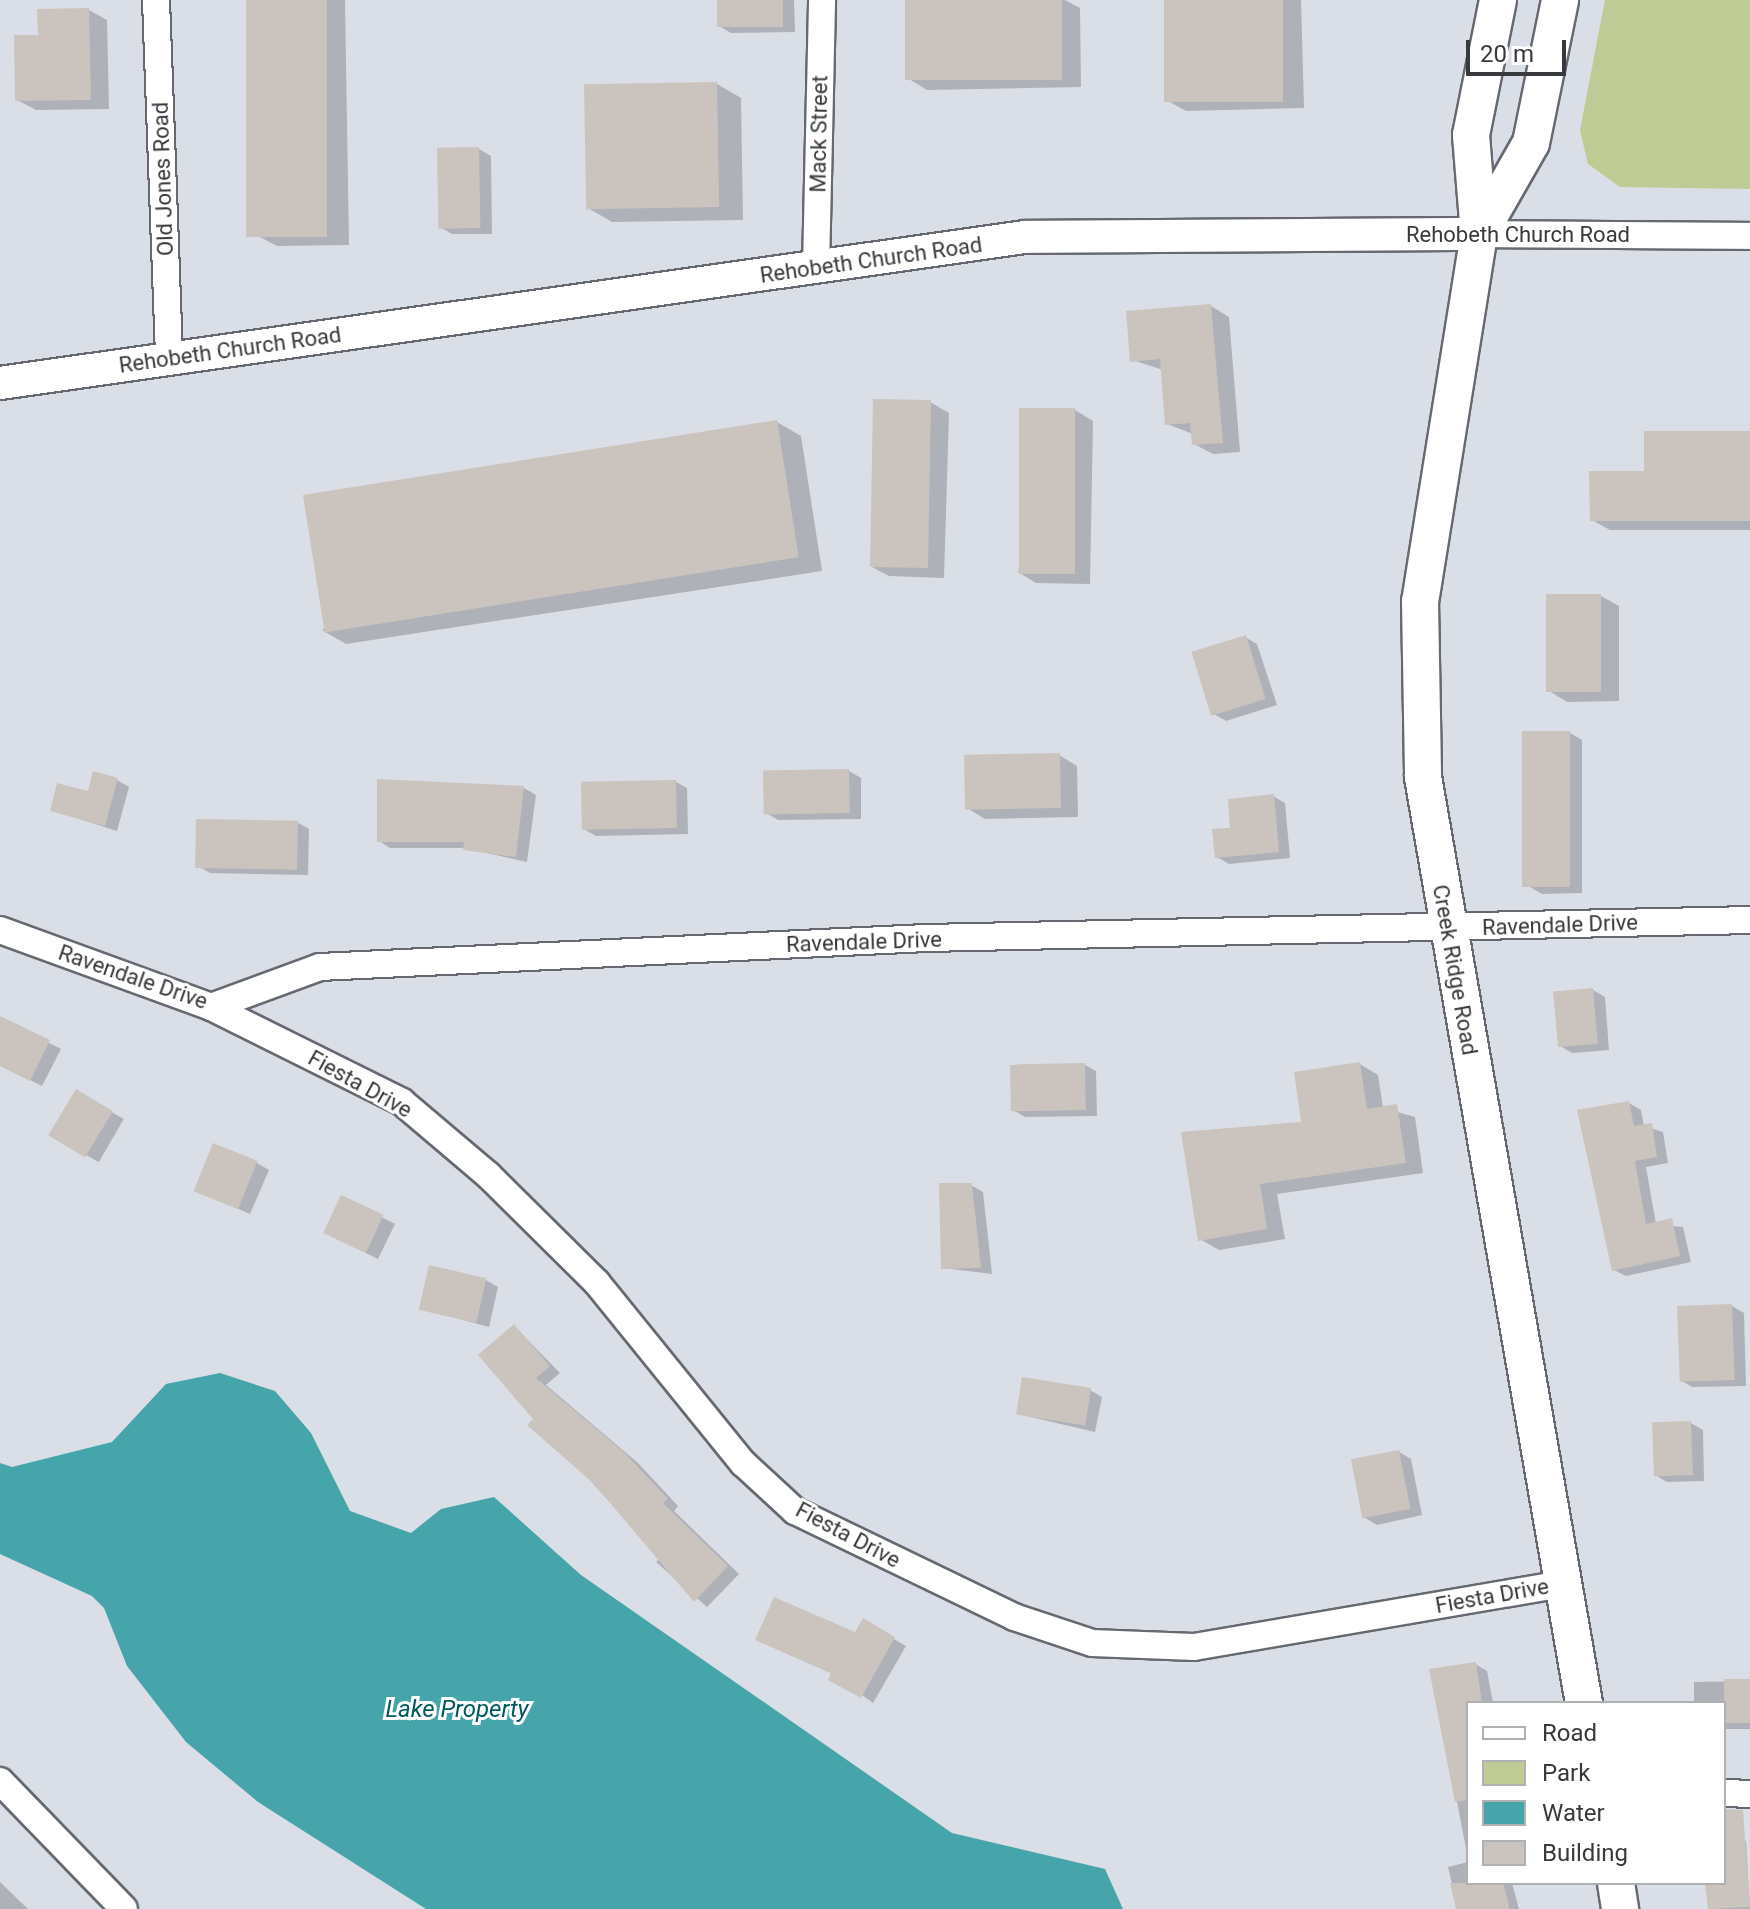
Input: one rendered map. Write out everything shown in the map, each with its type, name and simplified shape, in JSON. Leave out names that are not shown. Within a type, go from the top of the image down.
[{"type":"main road","name":"Creek Ridge Road","points":[[1498,0],[1471,135],[1479,234],[1420,601],[1423,777],[1584,1701]]},
{"type":"main road","name":"Creek Ridge Road","points":[[1479,234],[1531,143],[1560,0]]},
{"type":"main road","points":[[1616,1885],[1620,1909]]},
{"type":"street","name":"Old Jones Road","points":[[156,0],[169,359]]},
{"type":"street","name":"Mack Street","points":[[816,268],[822,0]]},
{"type":"street","name":"Rehobeth Church Road","points":[[0,383],[1025,237],[1750,236]]},
{"type":"street","name":"Ravendale Drive","points":[[0,930],[211,1007],[320,967],[927,938],[1750,920]]},
{"type":"street","name":"Fiesta Drive","points":[[211,1007],[402,1102],[488,1175],[597,1283],[743,1463],[795,1511],[1014,1617],[1092,1643],[1194,1647],[1563,1584]]},
{"type":"street","points":[[0,1781],[124,1909]]},
{"type":"street","points":[[1726,1793],[1750,1794]]},
{"type":"green space","points":[[1605,0],[1750,0],[1750,189],[1620,187],[1588,164],[1580,130]]},
{"type":"water","name":"Lake Property","points":[[220,1373],[275,1391],[311,1433],[350,1511],[411,1533],[441,1509],[494,1497],[581,1575],[952,1833],[1105,1869],[1123,1909],[426,1909],[258,1802],[186,1742],[127,1666],[104,1608],[92,1596],[0,1554],[0,1463],[12,1467],[112,1442],[166,1384]]},
{"type":"building","points":[[246,0],[327,0],[327,237],[246,237]]},
{"type":"building","points":[[717,0],[783,0],[783,27],[717,27]]},
{"type":"building","points":[[905,0],[1062,0],[1062,80],[905,80]]},
{"type":"building","points":[[1164,0],[1283,0],[1283,102],[1164,102]]},
{"type":"building","points":[[89,8],[91,100],[15,101],[14,35],[38,35],[37,9]]},
{"type":"building","points":[[717,82],[719,207],[586,209],[584,84]]},
{"type":"building","points":[[479,147],[480,228],[438,229],[437,148]]},
{"type":"building","points":[[1211,304],[1223,443],[1192,445],[1190,423],[1165,425],[1160,359],[1130,362],[1126,311]]},
{"type":"building","points":[[873,399],[931,400],[928,568],[870,567]]},
{"type":"building","points":[[1019,408],[1075,408],[1075,574],[1019,574]]},
{"type":"building","points":[[777,420],[799,557],[325,632],[303,495]]},
{"type":"building","points":[[1644,431],[1750,431],[1750,521],[1590,521],[1589,471],[1644,471]]},
{"type":"building","points":[[1546,594],[1601,594],[1601,692],[1546,692]]},
{"type":"building","points":[[1246,635],[1266,699],[1211,716],[1191,652]]},
{"type":"building","points":[[1522,731],[1570,731],[1570,887],[1522,887]]},
{"type":"building","points":[[1060,753],[1061,808],[965,810],[964,755]]},
{"type":"building","points":[[849,769],[850,813],[764,814],[763,771]]},
{"type":"building","points":[[93,771],[118,778],[105,826],[50,811],[57,783],[88,791]]},
{"type":"building","points":[[377,779],[524,786],[516,857],[463,850],[464,842],[377,842]]},
{"type":"building","points":[[676,780],[677,828],[582,830],[581,782]]},
{"type":"building","points":[[1274,794],[1279,852],[1215,858],[1212,829],[1230,828],[1228,799]]},
{"type":"building","points":[[196,819],[298,821],[297,870],[195,868]]},
{"type":"building","points":[[1593,988],[1598,1044],[1558,1047],[1553,991]]},
{"type":"building","points":[[0,1016],[50,1040],[30,1081],[0,1066]]},
{"type":"building","points":[[1360,1062],[1367,1109],[1397,1104],[1406,1163],[1260,1184],[1267,1229],[1198,1241],[1181,1132],[1301,1122],[1294,1072]]},
{"type":"building","points":[[1085,1063],[1086,1110],[1011,1111],[1010,1064]]},
{"type":"building","points":[[76,1089],[113,1111],[85,1157],[48,1135]]},
{"type":"building","points":[[1629,1101],[1634,1126],[1652,1123],[1657,1157],[1635,1161],[1646,1224],[1672,1218],[1680,1256],[1612,1271],[1577,1110]]},
{"type":"building","points":[[213,1143],[258,1161],[238,1209],[194,1191]]},
{"type":"building","points":[[939,1183],[972,1183],[981,1268],[941,1269]]},
{"type":"building","points":[[341,1195],[384,1215],[366,1253],[323,1233]]},
{"type":"building","points":[[429,1265],[486,1278],[476,1323],[419,1310]]},
{"type":"building","points":[[1732,1304],[1735,1380],[1680,1382],[1677,1306]]},
{"type":"building","points":[[514,1324],[550,1366],[536,1378],[626,1454],[668,1499],[663,1503],[728,1566],[694,1602],[594,1484],[527,1425],[533,1419],[478,1355]]},
{"type":"building","points":[[1022,1377],[1091,1388],[1085,1425],[1016,1415]]},
{"type":"building","points":[[1691,1421],[1693,1475],[1654,1476],[1652,1422]]},
{"type":"building","points":[[1399,1450],[1410,1509],[1362,1518],[1351,1459]]},
{"type":"building","points":[[774,1597],[855,1632],[863,1618],[895,1637],[861,1698],[828,1680],[831,1673],[755,1640]]},
{"type":"building","points":[[1476,1662],[1482,1701],[1466,1701],[1466,1800],[1455,1802],[1429,1669]]},
{"type":"building","points":[[1724,1679],[1750,1679],[1750,1723],[1726,1723]]},
{"type":"building","points":[[1726,1809],[1743,1810],[1750,1907],[1708,1909],[1705,1885],[1726,1885]]},
{"type":"building","points":[[1450,1883],[1504,1885],[1510,1909],[1456,1909]]}]
